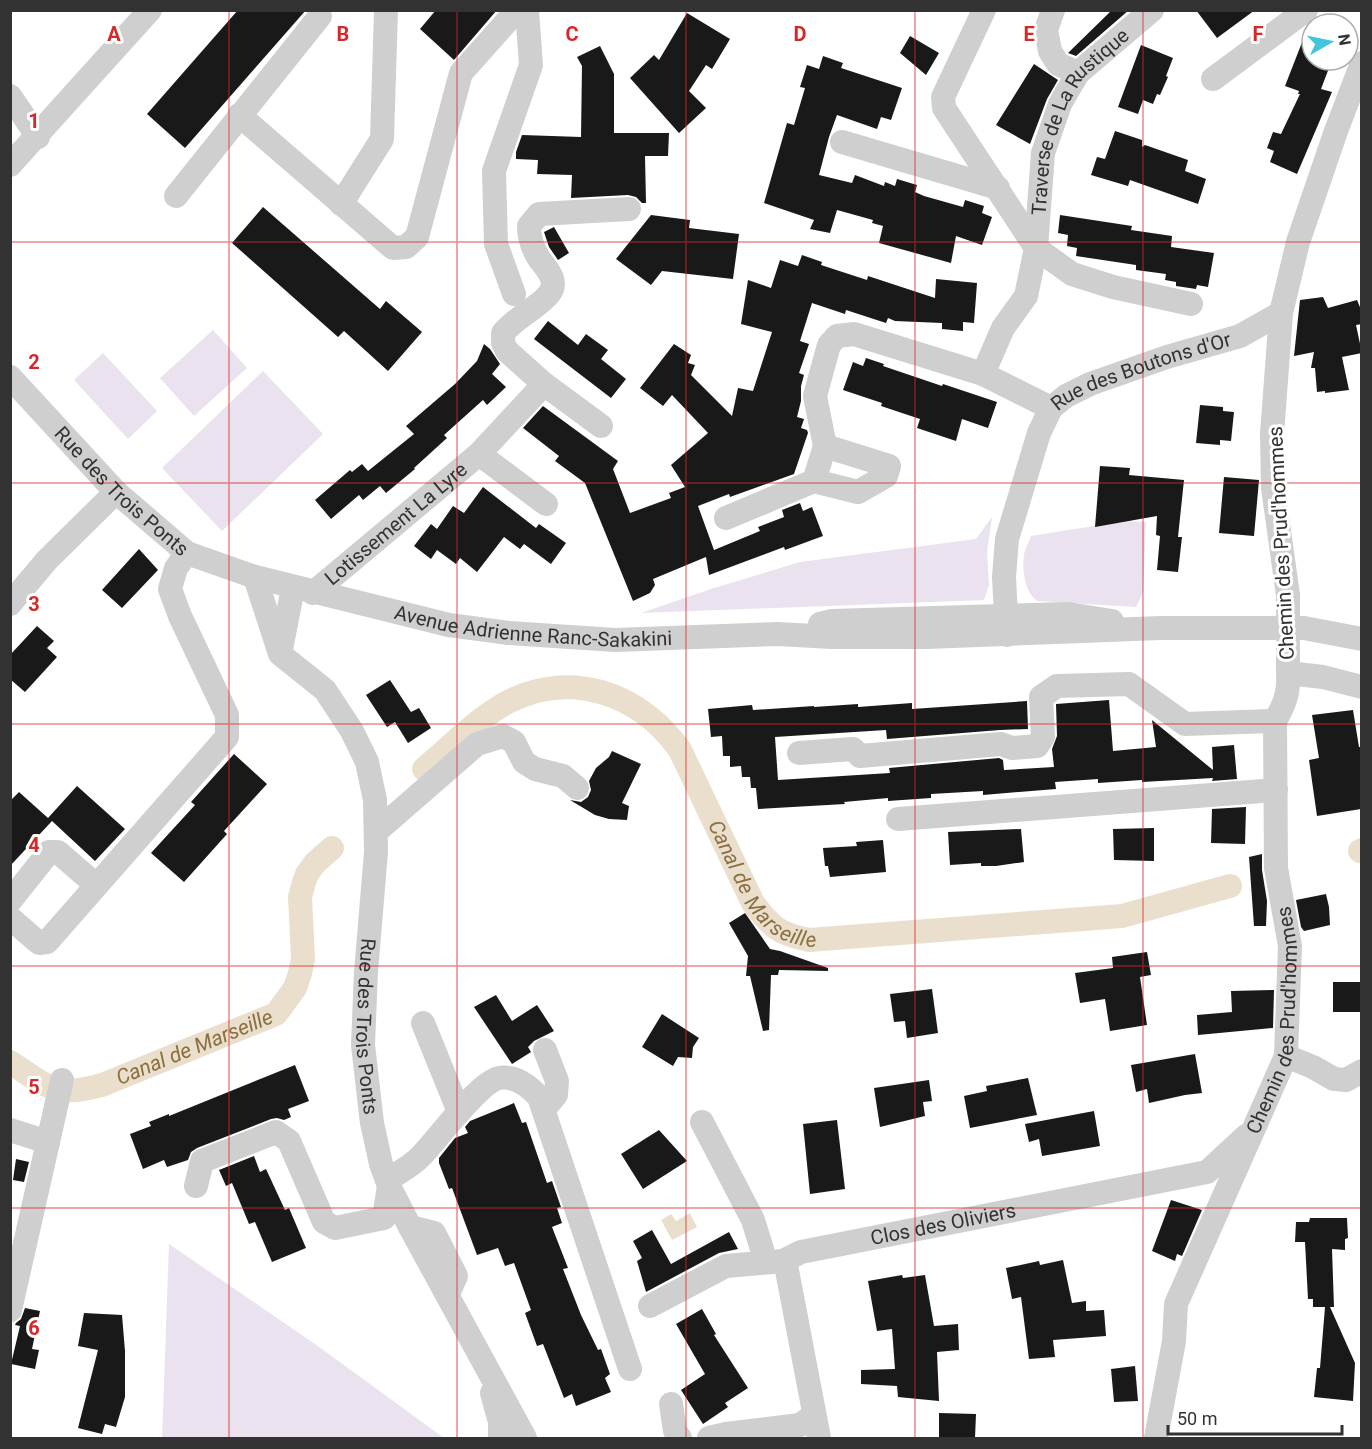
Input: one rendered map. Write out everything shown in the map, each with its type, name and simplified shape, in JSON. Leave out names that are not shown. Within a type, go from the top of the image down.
[{"type":"street","points":[[10,165],[38,137],[150,10]]},
{"type":"street","points":[[341,204],[382,139],[386,10]]},
{"type":"street","points":[[239,115],[393,248],[406,247],[417,237],[461,73],[517,10]]},
{"type":"street","points":[[514,294],[496,244],[494,171],[531,65],[527,10]]},
{"type":"street","points":[[984,10],[943,97],[944,108],[1036,249],[1072,274],[1113,287],[1191,304]]},
{"type":"street","points":[[1053,10],[1046,30],[1050,51],[1058,64],[1078,73]]},
{"type":"street","name":"Traverse de La Rustique","points":[[983,374],[1003,328],[1026,296],[1036,249],[1043,153],[1060,104],[1078,73],[1152,10]]},
{"type":"street","points":[[1213,79],[1306,10]]},
{"type":"street","points":[[176,196],[320,16]]},
{"type":"street","name":"Chemin des Prud'hommes","points":[[1156,1438],[1174,1341],[1176,1304],[1286,1056],[1290,946],[1276,868],[1275,721],[1285,704],[1288,693],[1288,595],[1273,488],[1272,445],[1281,313],[1298,242],[1362,63]]},
{"type":"street","points":[[10,96],[38,137]]},
{"type":"street","points":[[842,142],[998,188]]},
{"type":"street","points":[[602,426],[544,384],[507,351],[503,343],[503,333],[509,325],[550,293],[553,283],[551,273],[539,258],[529,238],[529,226],[539,214],[629,209]]},
{"type":"street","name":"Rue des Boutons d'Or","points":[[1006,625],[1004,577],[1007,539],[1039,433],[1051,408],[1066,396],[1090,384],[1167,357],[1240,336],[1281,313]]},
{"type":"street","points":[[814,481],[825,446],[815,396],[829,345],[837,336],[854,334],[983,374],[1051,408]]},
{"type":"street","name":"Rue des Trois Ponts","points":[[10,377],[117,492],[187,553],[255,577],[303,590]]},
{"type":"street","name":"Lotissement La Lyre","points":[[303,590],[479,454],[544,384]]},
{"type":"street","points":[[726,519],[814,481],[858,492],[886,476],[888,466],[825,446]]},
{"type":"street","name":"Lotissement La Lyre","points":[[479,454],[546,504]]},
{"type":"street","points":[[10,604],[47,560],[117,492]]},
{"type":"street","points":[[10,918],[39,943],[47,942],[227,737],[227,715],[180,616],[170,589],[176,568],[187,553]]},
{"type":"street","points":[[255,577],[280,654]]},
{"type":"street","points":[[280,654],[286,615],[303,590]]},
{"type":"street","name":"Avenue Adrienne Ranc-Sakakini","points":[[303,590],[449,625],[509,633],[615,640],[778,634],[832,621],[1161,628],[1304,628],[1362,639]]},
{"type":"street","name":"Rue des Trois Ponts","points":[[280,654],[325,690],[352,731],[366,762],[375,800],[377,831],[363,1045],[372,1123],[388,1183],[525,1438]]},
{"type":"street","points":[[1288,669],[1362,687]]},
{"type":"street","points":[[799,753],[853,749],[860,756],[1001,744],[1012,748],[1037,746],[1043,737],[1041,697],[1057,686],[1130,684],[1185,724],[1275,721]]},
{"type":"street","points":[[377,831],[477,744],[502,736],[514,742],[524,762],[535,769],[562,776],[577,788]]},
{"type":"street","points":[[898,819],[1276,790]]},
{"type":"street","points":[[10,901],[49,852],[58,852],[96,885]]},
{"type":"street","points":[[423,1023],[459,1112]]},
{"type":"street","points":[[544,1050],[557,1081],[556,1095],[544,1109]]},
{"type":"street","points":[[1286,1056],[1334,1079],[1346,1080],[1362,1071]]},
{"type":"street","points":[[196,1186],[202,1161],[276,1132],[289,1141],[324,1222],[335,1228],[384,1218],[388,1183],[419,1158],[459,1112],[492,1080],[501,1077],[514,1078],[528,1085],[539,1097],[544,1109],[630,1369]]},
{"type":"street","points":[[11,1303],[60,1089]]},
{"type":"street","points":[[702,1122],[776,1261],[816,1427],[800,1425],[710,1438]]},
{"type":"street","name":"Clos des Oliviers","points":[[650,1306],[726,1266],[776,1261],[801,1252],[1208,1172],[1255,1128]]},
{"type":"street","points":[[10,1130],[48,1142]]},
{"type":"street","name":"Rue des Trois Ponts","points":[[486,1368],[500,1422],[500,1438]]},
{"type":"street","points":[[671,1404],[675,1431],[680,1438]]},
{"type":"shaded area","points":[[213,330],[247,368],[194,416],[160,378]]},
{"type":"shaded area","points":[[103,353],[157,411],[128,439],[74,380]]},
{"type":"shaded area","points":[[263,371],[323,434],[222,531],[162,468]]},
{"type":"shaded area","points":[[992,517],[987,553],[989,585],[984,600],[641,613],[800,562],[976,539]]},
{"type":"shaded area","points":[[1126,521],[1146,522],[1143,593],[1136,607],[1037,601],[1029,592],[1023,567],[1031,536]]},
{"type":"shaded area","points":[[690,1213],[697,1227],[672,1240],[661,1220],[671,1214],[676,1221]]},
{"type":"shaded area","points":[[169,1244],[315,1344],[444,1438],[162,1438]]},
{"type":"building","points":[[238,10],[306,10],[185,148],[147,114]]},
{"type":"building","points":[[436,10],[497,10],[454,60],[420,29]]},
{"type":"building","points":[[1112,10],[1129,10],[1076,56],[1068,53]]},
{"type":"building","points":[[1196,10],[1255,10],[1217,38]]},
{"type":"building","points":[[687,13],[730,39],[712,69],[706,65],[689,91],[706,108],[679,133],[630,78],[654,55],[659,60]]},
{"type":"building","points":[[910,36],[939,53],[926,75],[900,53]]},
{"type":"building","points":[[1141,45],[1173,58],[1160,95],[1157,94],[1153,104],[1143,100],[1138,114],[1118,107]]},
{"type":"building","points":[[600,46],[614,74],[614,133],[669,133],[668,156],[645,156],[646,203],[628,195],[571,198],[572,175],[537,174],[538,160],[516,159],[522,135],[581,137],[582,66],[577,57]]},
{"type":"building","points":[[1300,48],[1300,72],[1327,72],[1321,89],[1332,92],[1297,174],[1270,162],[1274,151],[1267,148],[1273,132],[1281,134],[1300,94],[1298,94],[1299,91],[1285,86]]},
{"type":"building","points":[[823,56],[843,63],[841,68],[902,88],[891,120],[881,117],[877,129],[837,115],[819,175],[852,183],[855,175],[884,186],[885,182],[895,186],[897,179],[917,185],[915,192],[924,196],[963,207],[965,200],[984,206],[982,213],[992,217],[982,245],[956,236],[951,263],[879,243],[883,226],[872,223],[873,220],[837,210],[830,233],[810,229],[814,220],[764,203],[787,123],[794,125],[805,88],[800,87],[807,65],[819,69]]},
{"type":"building","points":[[1034,64],[1058,80],[1047,99],[1030,144],[996,125]]},
{"type":"building","points":[[1115,131],[1142,140],[1142,147],[1145,145],[1188,160],[1185,171],[1206,179],[1198,204],[1130,180],[1128,186],[1091,175],[1097,157],[1105,159]]},
{"type":"building","points":[[263,207],[380,309],[386,301],[422,332],[388,371],[344,331],[338,337],[232,243]]},
{"type":"building","points":[[651,215],[690,220],[689,228],[739,234],[733,279],[662,271],[651,285],[616,259]]},
{"type":"building","points":[[1060,215],[1132,226],[1131,230],[1172,236],[1171,247],[1214,253],[1208,287],[1197,285],[1196,289],[1176,286],[1176,282],[1165,280],[1166,274],[1136,270],[1136,265],[1076,256],[1077,248],[1067,246],[1068,235],[1058,233]]},
{"type":"building","points":[[554,227],[569,253],[558,260],[549,247],[544,232]]},
{"type":"building","points":[[802,255],[822,262],[821,265],[867,280],[868,276],[935,298],[936,279],[977,283],[974,323],[963,322],[963,331],[942,329],[942,323],[895,321],[888,318],[886,323],[846,310],[845,314],[812,303],[800,341],[809,344],[799,373],[804,375],[797,417],[804,419],[801,428],[807,430],[808,433],[794,474],[698,506],[714,550],[760,531],[758,527],[784,517],[782,510],[800,503],[803,511],[812,507],[823,536],[785,550],[784,547],[709,575],[706,557],[653,579],[655,585],[650,593],[633,601],[585,483],[555,461],[559,456],[523,428],[543,406],[618,461],[613,469],[630,513],[671,498],[669,493],[685,487],[671,465],[708,433],[672,395],[663,406],[640,388],[674,344],[691,355],[688,363],[695,365],[691,375],[732,416],[738,388],[753,391],[772,332],[741,324],[748,280],[771,288],[780,260],[798,266]]},
{"type":"building","points":[[1323,297],[1328,308],[1357,300],[1362,312],[1362,324],[1356,325],[1362,353],[1342,357],[1349,390],[1317,392],[1315,368],[1311,368],[1314,352],[1294,356],[1300,300]]},
{"type":"building","points":[[548,321],[578,345],[586,334],[608,350],[601,359],[626,379],[611,398],[534,339]]},
{"type":"building","points":[[484,344],[500,364],[492,374],[506,387],[487,405],[483,400],[444,435],[447,438],[415,469],[386,493],[380,486],[363,500],[359,495],[331,519],[315,500],[350,470],[352,472],[362,464],[368,471],[414,434],[406,426],[455,384],[477,361]]},
{"type":"building","points":[[866,358],[942,386],[943,384],[997,402],[988,428],[962,419],[956,441],[917,428],[920,419],[843,390],[853,362],[863,366]]},
{"type":"building","points":[[1200,405],[1223,407],[1223,411],[1234,412],[1231,441],[1220,440],[1220,445],[1196,443]]},
{"type":"building","points":[[1100,466],[1130,468],[1129,475],[1184,480],[1178,537],[1182,537],[1178,572],[1157,570],[1160,536],[1156,535],[1157,516],[1095,527]]},
{"type":"building","points":[[1224,477],[1259,480],[1254,536],[1219,533]]},
{"type":"building","points":[[483,487],[536,528],[539,524],[566,543],[551,564],[524,544],[520,549],[504,537],[477,572],[460,558],[456,564],[437,550],[431,559],[414,546],[431,524],[437,529],[453,506],[464,513]]},
{"type":"building","points":[[139,549],[158,570],[122,608],[102,590]]},
{"type":"building","points":[[37,626],[54,641],[47,648],[57,657],[25,692],[10,679],[10,655]]},
{"type":"building","points":[[390,680],[411,712],[419,708],[431,728],[408,743],[395,722],[387,727],[366,695]]},
{"type":"building","points":[[1109,700],[1113,751],[1156,747],[1152,720],[1213,770],[1212,747],[1234,745],[1237,779],[1098,783],[1098,779],[1055,782],[1056,789],[983,795],[983,791],[931,794],[931,798],[888,801],[888,798],[844,802],[845,804],[758,809],[756,788],[751,788],[750,777],[742,777],[741,766],[730,767],[730,756],[723,756],[722,736],[711,737],[708,709],[752,705],[753,710],[912,703],[912,709],[1027,701],[1028,729],[887,739],[886,730],[775,737],[778,780],[890,773],[889,768],[999,758],[1003,760],[1004,770],[1054,767],[1052,749],[1057,736],[1056,704]]},
{"type":"building","points":[[1353,710],[1359,747],[1362,747],[1361,809],[1317,816],[1309,760],[1319,758],[1312,715]]},
{"type":"building","points":[[612,751],[641,764],[622,803],[629,806],[627,820],[595,815],[570,800],[581,802],[588,797],[591,790],[589,781],[596,768],[609,757]]},
{"type":"building","points":[[234,754],[267,784],[224,831],[227,834],[184,882],[151,853],[195,805],[191,802]]},
{"type":"building","points":[[77,786],[125,829],[95,861],[52,821],[10,866],[10,801],[19,792],[48,818]]},
{"type":"building","points":[[1246,807],[1245,844],[1211,843],[1212,809]]},
{"type":"building","points":[[1154,828],[1154,861],[1114,860],[1113,829]]},
{"type":"building","points":[[1021,829],[1024,862],[996,866],[981,866],[981,863],[950,865],[948,832]]},
{"type":"building","points":[[883,840],[886,872],[830,877],[828,866],[825,866],[823,848],[857,846],[856,842]]},
{"type":"building","points":[[1262,854],[1267,901],[1266,926],[1254,926],[1249,857]]},
{"type":"building","points":[[1326,894],[1330,925],[1304,931],[1301,927],[1296,900]]},
{"type":"building","points":[[745,913],[770,949],[828,968],[828,971],[779,970],[778,975],[771,975],[769,1030],[763,1031],[750,976],[746,976],[748,956],[729,923]]},
{"type":"building","points":[[1147,952],[1151,975],[1140,977],[1147,1025],[1110,1031],[1105,999],[1080,1003],[1075,973],[1113,968],[1112,957]]},
{"type":"building","points":[[1333,982],[1362,982],[1362,1012],[1333,1012]]},
{"type":"building","points":[[932,989],[938,1033],[907,1038],[905,1021],[894,1022],[890,994]]},
{"type":"building","points":[[1274,990],[1273,1028],[1198,1035],[1197,1015],[1232,1012],[1231,991]]},
{"type":"building","points":[[496,995],[512,1021],[537,1005],[554,1031],[534,1041],[528,1047],[531,1052],[512,1064],[474,1007]]},
{"type":"building","points":[[662,1014],[699,1038],[693,1047],[692,1058],[678,1057],[673,1066],[642,1047]]},
{"type":"building","points":[[1195,1054],[1202,1093],[1149,1103],[1147,1089],[1136,1092],[1131,1065]]},
{"type":"building","points":[[295,1065],[309,1101],[288,1109],[291,1117],[284,1120],[271,1119],[197,1148],[191,1152],[188,1160],[167,1167],[164,1160],[143,1169],[130,1134],[151,1126],[149,1122]]},
{"type":"building","points":[[1028,1078],[1037,1115],[970,1128],[964,1096],[987,1091],[986,1086]]},
{"type":"building","points":[[929,1080],[932,1101],[923,1102],[925,1116],[880,1127],[874,1088]]},
{"type":"building","points":[[514,1103],[522,1123],[526,1122],[547,1183],[552,1181],[561,1207],[557,1208],[562,1223],[552,1227],[568,1268],[563,1269],[581,1315],[598,1350],[601,1349],[610,1374],[605,1378],[611,1392],[576,1406],[572,1394],[564,1398],[543,1344],[537,1346],[525,1313],[531,1310],[514,1263],[505,1266],[498,1248],[477,1255],[452,1188],[449,1189],[439,1163],[439,1158],[455,1138],[468,1133],[465,1127],[470,1121]]},
{"type":"building","points":[[1094,1111],[1100,1146],[1042,1156],[1039,1139],[1029,1142],[1025,1124]]},
{"type":"building","points":[[837,1120],[845,1189],[810,1194],[803,1124]]},
{"type":"building","points":[[659,1130],[687,1161],[643,1189],[621,1154]]},
{"type":"building","points":[[254,1156],[260,1172],[266,1169],[285,1210],[289,1208],[306,1248],[272,1262],[255,1222],[249,1224],[232,1183],[226,1186],[219,1170]]},
{"type":"building","points":[[16,1159],[29,1162],[24,1182],[13,1180]]},
{"type":"building","points":[[1171,1200],[1202,1210],[1182,1256],[1177,1254],[1175,1261],[1152,1251]]},
{"type":"building","points":[[1310,1218],[1347,1218],[1348,1238],[1345,1239],[1345,1250],[1332,1249],[1334,1307],[1330,1307],[1355,1363],[1353,1401],[1314,1397],[1317,1368],[1320,1368],[1325,1307],[1313,1307],[1313,1299],[1308,1299],[1305,1242],[1295,1242],[1296,1222],[1309,1222]]},
{"type":"building","points":[[652,1230],[671,1264],[729,1232],[738,1249],[719,1253],[646,1292],[637,1261],[642,1258],[633,1241]]},
{"type":"building","points":[[1063,1260],[1072,1303],[1086,1301],[1086,1311],[1104,1310],[1106,1336],[1053,1340],[1055,1357],[1029,1359],[1021,1297],[1012,1299],[1006,1268],[1039,1261],[1040,1265]]},
{"type":"building","points":[[902,1275],[903,1278],[925,1275],[934,1326],[958,1324],[959,1350],[937,1352],[939,1401],[898,1397],[897,1386],[861,1384],[861,1370],[895,1369],[892,1329],[877,1331],[868,1281]]},
{"type":"building","points":[[25,1308],[40,1311],[32,1349],[39,1350],[35,1369],[11,1364],[20,1326],[15,1325],[21,1319]]},
{"type":"building","points":[[702,1309],[716,1334],[714,1335],[748,1388],[725,1403],[728,1407],[703,1424],[681,1390],[705,1374],[676,1324]]},
{"type":"building","points":[[84,1313],[122,1315],[125,1397],[116,1427],[105,1424],[102,1434],[78,1428],[98,1350],[78,1346]]},
{"type":"building","points":[[1135,1366],[1138,1401],[1114,1402],[1111,1369]]},
{"type":"building","points":[[939,1413],[976,1414],[975,1438],[939,1438]]},
{"type":"waterway","name":"Canal de Marseille","points":[[424,769],[484,717],[506,703],[530,693],[555,688],[579,688],[602,692],[624,701],[645,714],[664,730],[680,750],[753,903],[777,929],[809,940],[1122,916],[1230,886]]},
{"type":"waterway","name":"Canal de Marseille","points":[[10,1062],[53,1088],[86,1089],[102,1085],[276,1014],[295,988],[303,959],[300,897],[304,882],[315,863],[332,848]]}]
